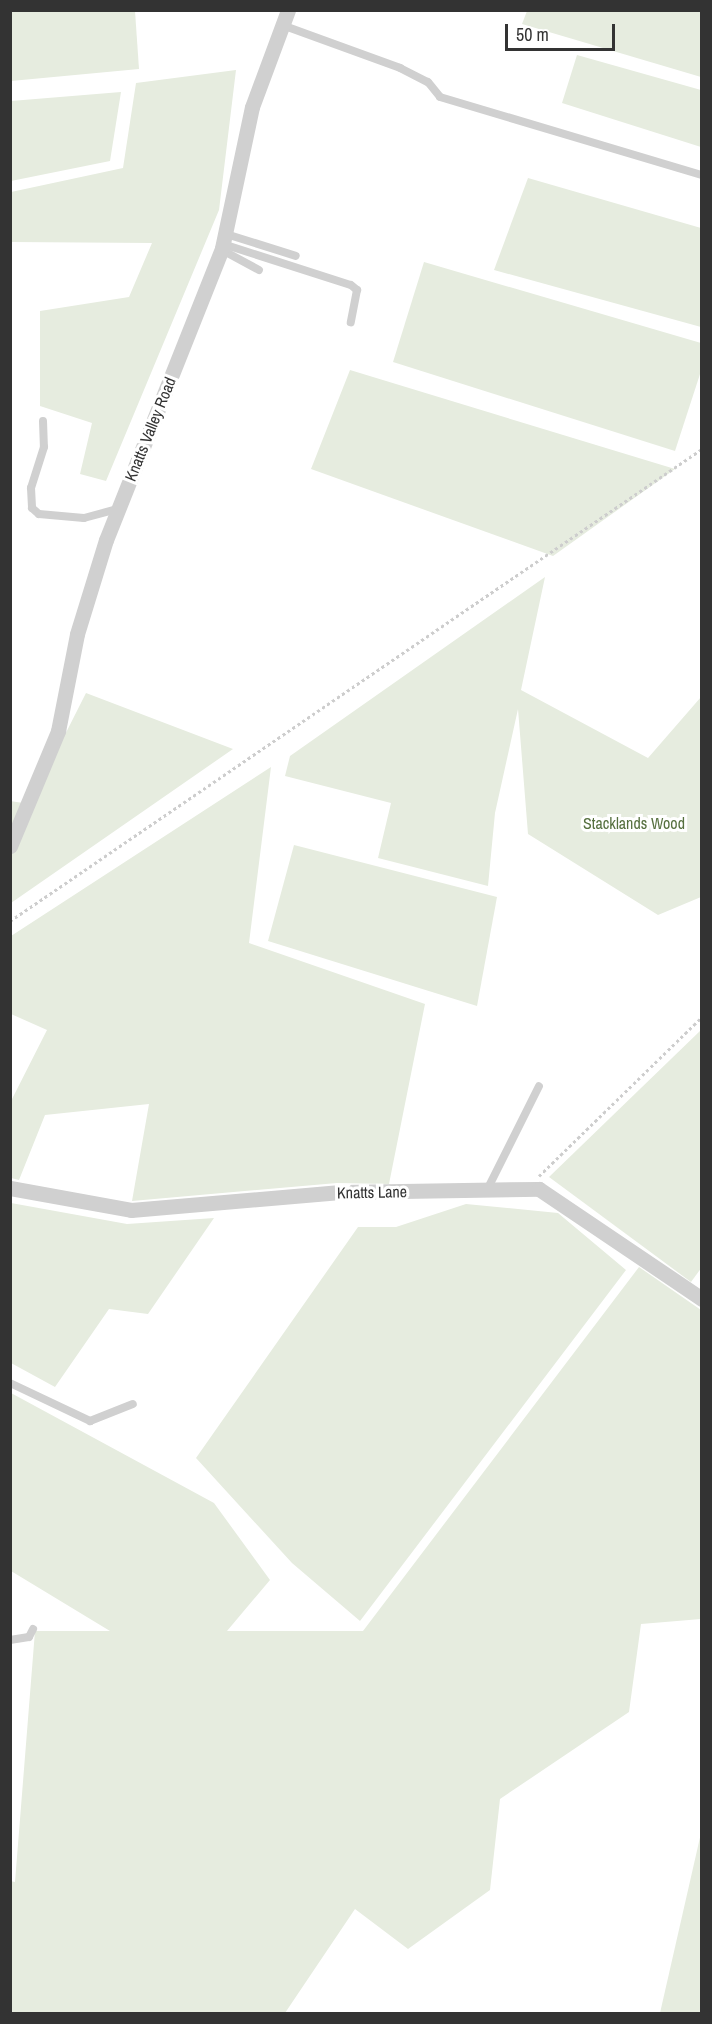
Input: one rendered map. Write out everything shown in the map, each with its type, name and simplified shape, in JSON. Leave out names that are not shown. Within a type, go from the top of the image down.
[{"type":"street","name":"Knatts Valley Road","points":[[10,846],[17,814],[58,731],[77,634],[119,508],[224,242],[252,107],[288,10]]},
{"type":"street","name":"Knatts Lane","points":[[10,1188],[131,1210],[340,1192],[539,1189],[702,1299]]},
{"type":"lane","points":[[282,25],[400,68],[428,82],[440,97],[702,175]]},
{"type":"lane","points":[[224,242],[296,256]]},
{"type":"lane","points":[[224,242],[259,270]]},
{"type":"lane","points":[[224,242],[351,285],[357,290],[351,322]]},
{"type":"lane","points":[[43,421],[44,447],[31,488],[32,508],[39,514],[84,518],[119,508]]},
{"type":"lane","points":[[487,1190],[539,1086]]},
{"type":"lane","points":[[10,1383],[90,1421],[133,1404]]},
{"type":"lane","points":[[10,1640],[29,1636],[33,1629]]},
{"type":"path","points":[[10,921],[702,449]]},
{"type":"path","points":[[524,1189],[702,1017]]},
{"type":"green space","points":[[11,10],[135,11],[139,69],[11,81]]},
{"type":"green space","points":[[527,11],[701,11],[701,77],[522,24]]},
{"type":"green space","points":[[577,55],[701,90],[701,147],[562,103]]},
{"type":"green space","points":[[236,70],[219,210],[106,481],[80,474],[92,423],[40,406],[40,311],[129,297],[152,243],[11,242],[11,192],[123,168],[136,83]]},
{"type":"green space","points":[[121,92],[110,161],[11,181],[11,101]]},
{"type":"green space","points":[[528,178],[701,228],[701,327],[494,270]]},
{"type":"green space","points":[[424,262],[701,343],[701,371],[675,451],[393,362]]},
{"type":"green space","points":[[350,370],[675,469],[553,556],[311,469]]},
{"type":"green space","name":"Stacklands Wood","points":[[545,577],[521,690],[648,758],[701,697],[701,897],[658,915],[528,834],[518,709],[495,813],[488,886],[378,858],[391,803],[285,776],[290,756]]},
{"type":"green space","points":[[86,693],[233,749],[11,903],[10,801],[30,804]]},
{"type":"green space","points":[[271,767],[249,943],[425,1004],[389,1184],[337,1183],[132,1201],[149,1104],[45,1115],[19,1180],[11,1178],[10,1103],[47,1030],[11,1014],[11,936]]},
{"type":"green space","points":[[294,845],[497,897],[477,1006],[268,941]]},
{"type":"green space","points":[[701,1030],[702,1267],[691,1282],[549,1177]]},
{"type":"green space","points":[[11,1203],[127,1224],[214,1218],[148,1314],[109,1309],[55,1387],[11,1363]]},
{"type":"green space","points":[[466,1204],[558,1213],[626,1270],[360,1621],[292,1563],[196,1458],[358,1227],[396,1227]]},
{"type":"green space","points":[[639,1267],[701,1310],[701,1619],[641,1624],[629,1712],[500,1799],[490,1890],[408,1949],[355,1909],[285,2013],[11,2014],[10,1881],[15,1882],[35,1631],[110,1631],[11,1571],[11,1393],[214,1503],[270,1580],[227,1631],[363,1631]]},
{"type":"green space","points":[[701,1833],[701,2013],[660,2013]]}]
